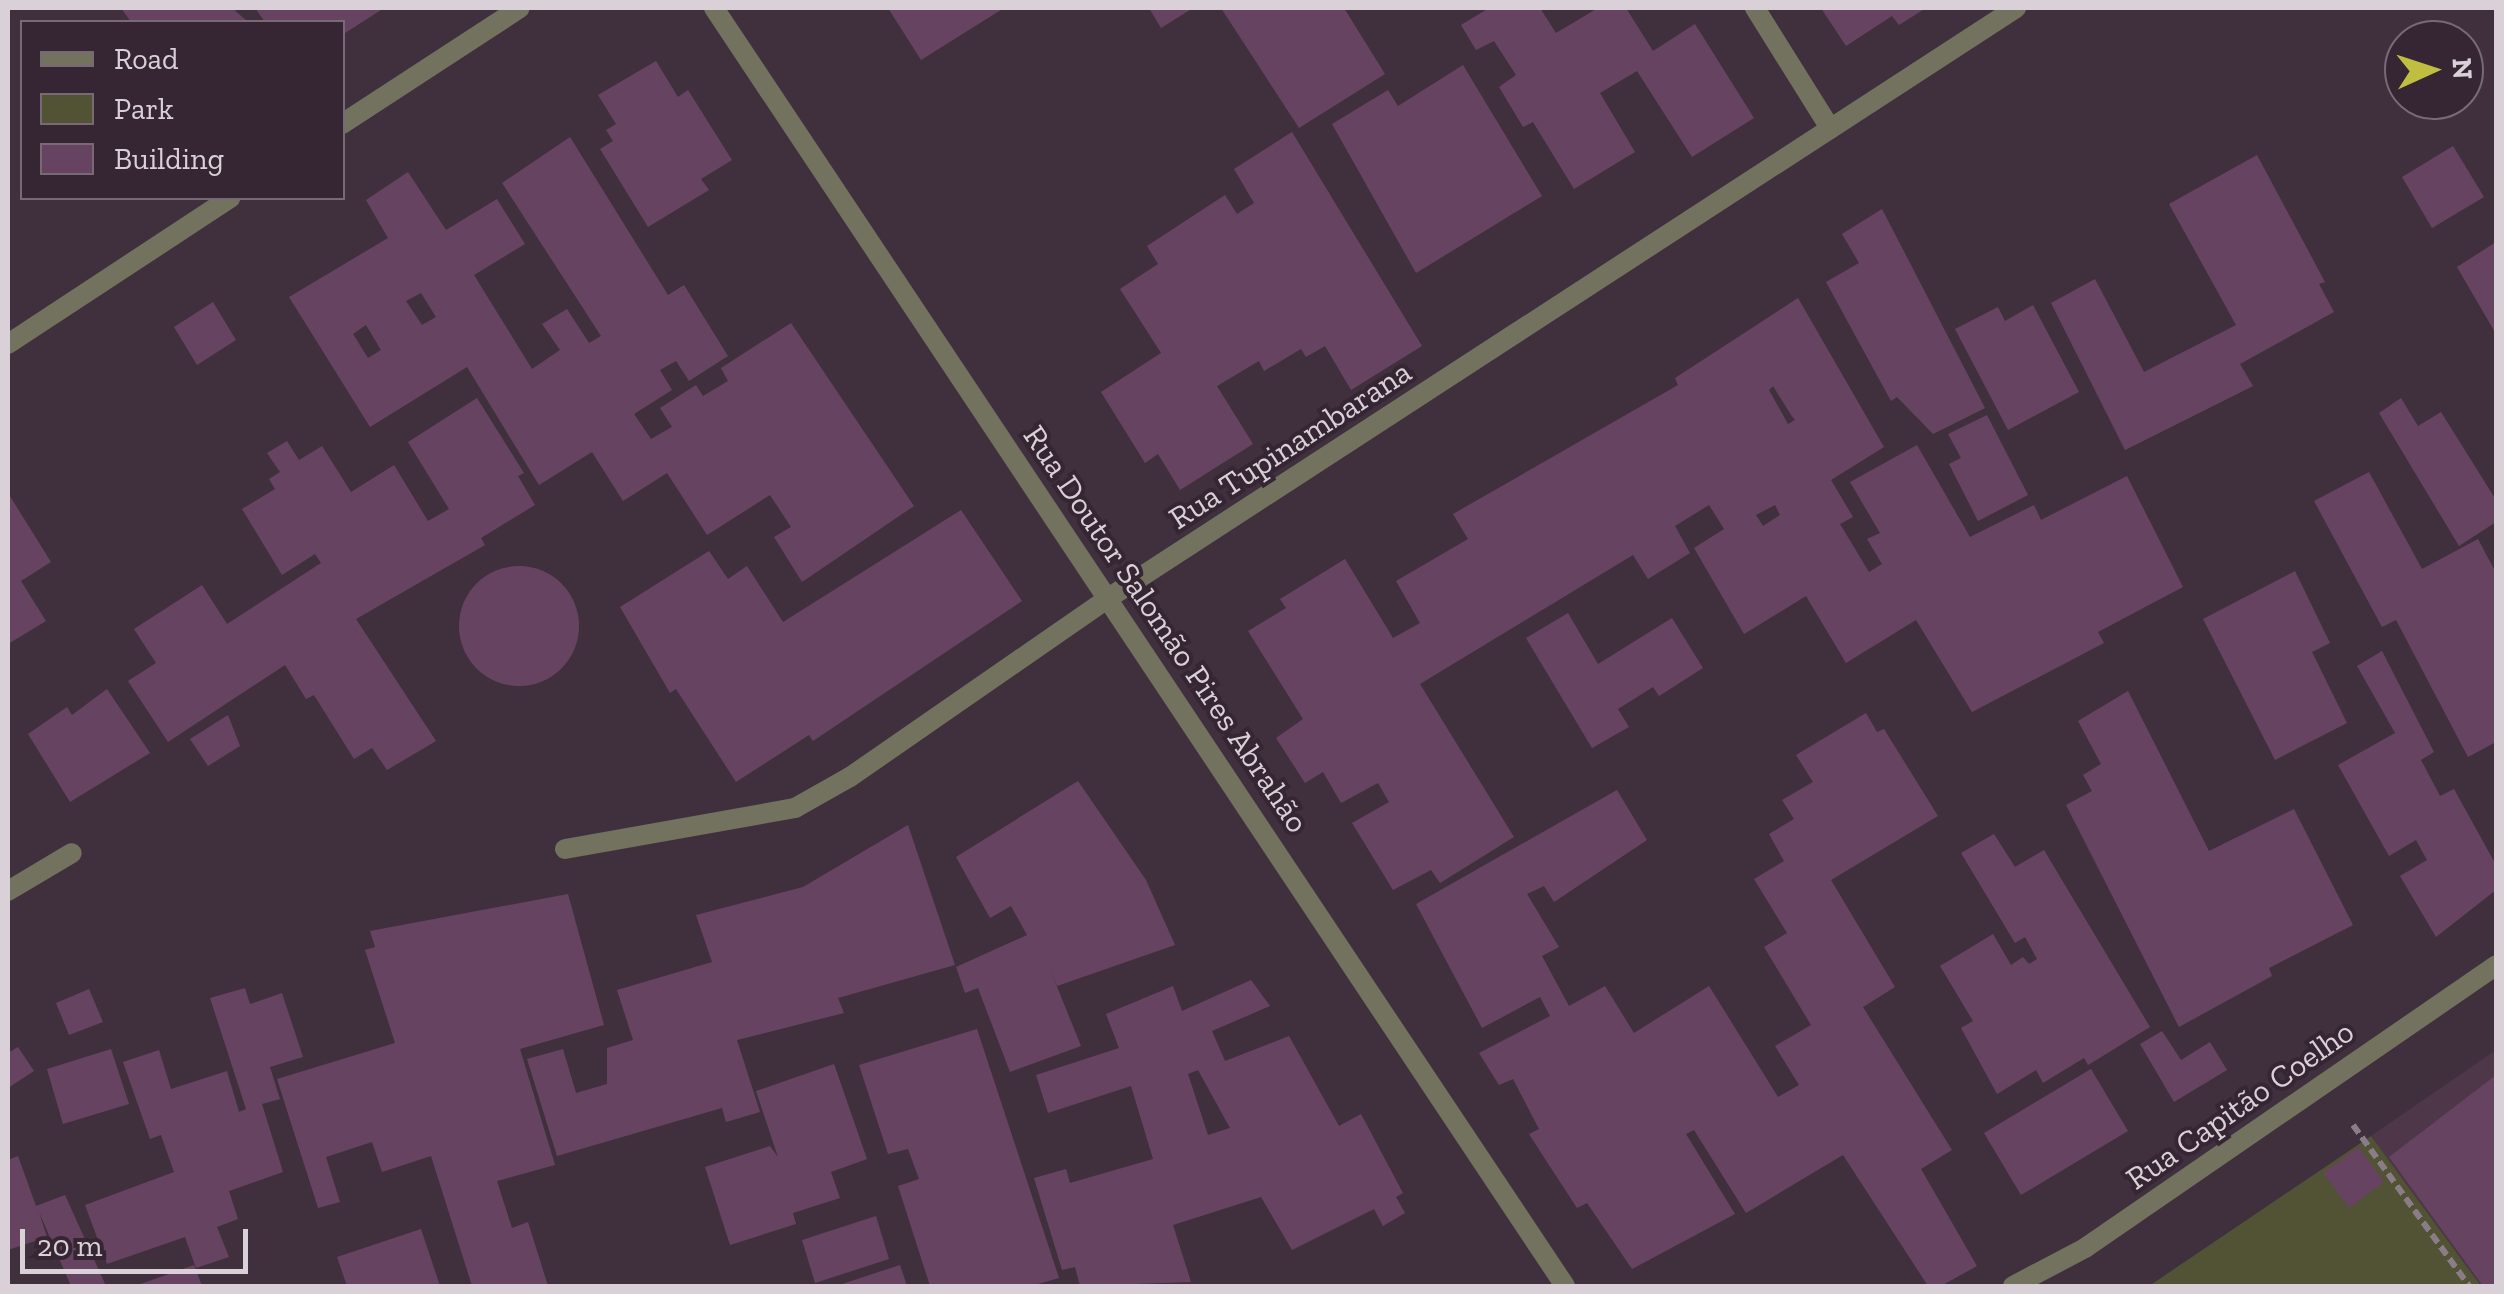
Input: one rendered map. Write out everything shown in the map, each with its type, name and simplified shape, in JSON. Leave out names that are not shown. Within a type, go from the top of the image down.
[{"type":"street","points":[[345,122],[520,8]]},
{"type":"street","name":"Rua Doutor Salomão Pires Abrahão","points":[[714,8],[1565,1286]]},
{"type":"street","points":[[1755,8],[1830,128]]},
{"type":"street","name":"Rua Tupinambarana","points":[[565,849],[795,808],[850,778],[1110,598],[2016,8]]},
{"type":"street","points":[[8,344],[227,200]]},
{"type":"street","points":[[8,891],[72,853]]},
{"type":"street","name":"Rua Capitão Coelho","points":[[2013,1286],[2085,1248],[2496,965]]},
{"type":"path","points":[[2323,1084],[2469,1286]]},
{"type":"shaded area","points":[[2496,1050],[2496,1286],[2481,1286],[2371,1136]]},
{"type":"green space","points":[[2371,1136],[2481,1286],[2149,1286]]},
{"type":"building","points":[[121,8],[232,8],[246,20],[130,20]]},
{"type":"building","points":[[255,8],[384,8],[345,33],[345,20],[264,20]]},
{"type":"building","points":[[888,8],[1004,8],[921,60]]},
{"type":"building","points":[[1149,8],[1193,8],[1161,28]]},
{"type":"building","points":[[1221,8],[1344,8],[1385,74],[1299,128]]},
{"type":"building","points":[[1489,8],[1540,8],[1556,33],[1598,8],[1626,8],[1653,51],[1695,24],[1754,118],[1692,157],[1637,71],[1600,93],[1635,152],[1574,189],[1533,122],[1523,127],[1499,87],[1516,75],[1494,41],[1476,50],[1461,25]]},
{"type":"building","points":[[1821,8],[1926,8],[1899,25],[1892,16],[1846,46]]},
{"type":"building","points":[[656,61],[678,97],[688,90],[732,160],[701,179],[709,190],[648,227],[600,149],[613,141],[606,130],[616,124],[598,95]]},
{"type":"building","points":[[1463,65],[1542,196],[1416,273],[1332,124],[1388,90],[1398,106]]},
{"type":"building","points":[[1292,132],[1422,346],[1351,390],[1325,346],[1306,357],[1301,349],[1264,371],[1259,361],[1217,386],[1253,444],[1180,490],[1158,454],[1145,463],[1101,392],[1161,353],[1120,289],[1158,264],[1147,246],[1225,195],[1237,214],[1254,203],[1234,169]]},
{"type":"building","points":[[570,137],[668,295],[684,285],[728,356],[689,381],[676,361],[660,370],[672,390],[634,414],[651,439],[672,427],[660,408],[696,385],[703,396],[728,381],[721,368],[791,323],[914,506],[802,582],[774,537],[791,527],[770,495],[707,535],[667,473],[623,501],[592,452],[539,485],[467,367],[370,427],[289,297],[388,238],[366,200],[408,172],[446,230],[497,199],[525,244],[474,275],[532,369],[560,350],[542,324],[567,309],[589,343],[601,336],[502,183]],"holes":[[[421,293],[436,317],[422,325],[406,301]],[[366,325],[381,350],[368,358],[353,334]]]},
{"type":"building","points":[[2453,146],[2484,197],[2432,228],[2402,177]]},
{"type":"building","points":[[2257,155],[2325,282],[2319,284],[2334,312],[2240,364],[2253,386],[2125,450],[2051,303],[2095,279],[2144,372],[2236,325],[2169,204]]},
{"type":"building","points":[[1882,209],[1985,408],[1933,434],[1897,397],[1891,401],[1826,282],[1859,263],[1842,234]]},
{"type":"building","points":[[2496,242],[2496,334],[2457,267]]},
{"type":"building","points":[[1798,298],[1884,447],[1831,480],[1853,517],[1840,524],[1869,572],[1882,564],[1867,539],[1880,533],[1850,482],[1917,445],[1970,537],[2034,505],[2041,520],[2127,476],[2183,587],[2098,632],[2104,643],[1972,712],[1916,620],[1846,663],[1806,596],[1744,634],[1694,548],[1724,529],[1709,505],[1675,526],[1690,553],[1648,579],[1633,555],[1420,684],[1514,837],[1440,883],[1431,870],[1393,890],[1352,823],[1389,802],[1378,783],[1341,803],[1323,772],[1305,783],[1276,738],[1303,719],[1248,631],[1286,608],[1280,599],[1345,559],[1393,638],[1420,623],[1396,581],[1468,539],[1453,514],[1678,385],[1675,378]],"holes":[[[1773,386],[1795,420],[1788,424],[1769,390]],[[1775,505],[1780,515],[1763,526],[1756,515]]]},
{"type":"building","points":[[213,302],[236,340],[197,365],[174,327]]},
{"type":"building","points":[[2033,305],[2079,392],[2008,430],[1955,329],[1998,307],[2005,321]]},
{"type":"building","points":[[477,398],[524,473],[518,476],[535,505],[481,538],[485,545],[356,619],[436,741],[387,770],[372,748],[354,759],[314,695],[306,699],[285,665],[168,742],[128,681],[156,663],[134,629],[202,585],[227,624],[321,563],[315,554],[282,575],[242,509],[275,489],[269,479],[280,472],[267,453],[287,441],[299,460],[322,446],[351,492],[394,465],[428,521],[449,509],[408,442]]},
{"type":"building","points":[[2401,398],[2418,426],[2441,412],[2496,500],[2496,522],[2459,546],[2379,413]]},
{"type":"building","points":[[1987,415],[2028,495],[1978,521],[1949,464],[1961,458],[1948,434]]},
{"type":"building","points":[[2369,472],[2422,569],[2478,539],[2496,573],[2496,742],[2468,757],[2396,620],[2382,627],[2314,501]]},
{"type":"building","points":[[8,493],[51,562],[21,581],[46,621],[8,644]]},
{"type":"building","points":[[961,510],[1022,601],[813,741],[809,735],[736,782],[676,689],[670,693],[620,607],[709,551],[728,579],[747,566],[783,622]]},
{"type":"building","points":[[519,566],[542,570],[562,583],[575,603],[579,626],[575,649],[562,669],[542,682],[519,686],[496,682],[476,669],[463,649],[459,626],[463,603],[476,583],[496,570]]},
{"type":"building","points":[[2295,571],[2330,643],[2312,652],[2347,723],[2275,760],[2203,619]]},
{"type":"building","points":[[1568,613],[1598,664],[1672,618],[1703,668],[1659,696],[1653,687],[1618,709],[1629,727],[1592,748],[1526,638]]},
{"type":"building","points":[[2382,651],[2434,752],[2421,760],[2440,796],[2454,789],[2496,865],[2496,890],[2436,937],[2400,876],[2427,860],[2416,840],[2389,856],[2338,765],[2395,733],[2357,666]]},
{"type":"building","points":[[107,689],[150,753],[70,802],[28,734],[67,707],[72,715]]},
{"type":"building","points":[[2128,691],[2209,851],[2294,809],[2353,925],[2269,968],[2272,976],[2179,1027],[2066,805],[2092,791],[2083,775],[2101,764],[2078,721]]},
{"type":"building","points":[[1866,713],[1877,732],[1884,729],[1938,816],[1831,880],[1895,987],[1863,1007],[1952,1150],[1921,1169],[1977,1266],[1941,1286],[1928,1286],[1843,1155],[1746,1213],[1694,1130],[1686,1134],[1735,1214],[1632,1269],[1587,1203],[1577,1208],[1529,1134],[1539,1129],[1513,1079],[1499,1085],[1479,1053],[1550,1016],[1540,997],[1482,1028],[1416,904],[1617,790],[1647,840],[1554,902],[1544,886],[1527,894],[1559,947],[1542,956],[1569,1006],[1605,986],[1634,1033],[1709,986],[1778,1097],[1799,1085],[1775,1046],[1811,1025],[1764,947],[1787,933],[1754,879],[1784,861],[1769,834],[1794,819],[1782,800],[1813,782],[1796,755]]},
{"type":"building","points":[[228,715],[240,746],[208,766],[190,739]]},
{"type":"building","points":[[1078,781],[1146,880],[1175,945],[1057,986],[1049,967],[1081,1046],[1010,1072],[978,988],[965,993],[956,967],[1027,935],[1011,906],[990,918],[956,857]]},
{"type":"building","points":[[908,825],[955,965],[838,998],[844,1013],[737,1040],[760,1112],[726,1122],[722,1108],[557,1156],[527,1059],[563,1049],[576,1093],[607,1084],[607,1048],[633,1040],[617,990],[712,962],[696,915],[803,887]]},
{"type":"building","points":[[1994,834],[2015,867],[2044,850],[2150,1027],[2088,1065],[2084,1058],[2043,1083],[2036,1070],[1997,1094],[1961,1028],[1973,1021],[1940,966],[1993,934],[2011,965],[2023,957],[2029,964],[2037,959],[2025,937],[2015,943],[1961,853]]},
{"type":"building","points":[[568,894],[604,1025],[520,1049],[555,1165],[497,1181],[512,1228],[528,1222],[548,1286],[472,1286],[431,1156],[382,1172],[372,1142],[326,1157],[340,1202],[318,1208],[277,1079],[395,1043],[365,950],[375,947],[370,931]]},
{"type":"building","points":[[1251,980],[1270,1006],[1212,1031],[1225,1061],[1289,1036],[1339,1126],[1361,1114],[1403,1193],[1396,1197],[1405,1213],[1383,1226],[1374,1209],[1292,1250],[1261,1197],[1173,1225],[1191,1282],[1080,1286],[1075,1267],[1062,1270],[1034,1178],[1066,1169],[1070,1183],[1153,1159],[1131,1086],[1048,1113],[1036,1075],[1119,1048],[1106,1014],[1173,986],[1182,1011]],"holes":[[[1198,1070],[1230,1128],[1208,1135],[1188,1074]]]},
{"type":"building","points":[[245,988],[250,1004],[282,993],[303,1057],[270,1067],[280,1099],[262,1104],[283,1172],[229,1191],[238,1219],[217,1227],[229,1257],[196,1268],[185,1237],[107,1264],[85,1205],[174,1172],[161,1135],[150,1139],[123,1062],[159,1050],[171,1089],[227,1071],[239,1112],[246,1109],[210,998]]},
{"type":"building","points":[[89,989],[103,1022],[69,1035],[56,1003]]},
{"type":"building","points":[[977,1029],[1059,1278],[1031,1286],[930,1286],[898,1186],[919,1179],[908,1149],[888,1154],[859,1065]]},
{"type":"building","points":[[2162,1031],[2181,1060],[2210,1042],[2227,1070],[2174,1102],[2140,1044]]},
{"type":"building","points":[[18,1047],[34,1071],[8,1088],[8,1053]]},
{"type":"building","points":[[111,1049],[129,1104],[63,1124],[47,1069]]},
{"type":"building","points":[[834,1064],[867,1159],[831,1172],[840,1198],[793,1213],[796,1224],[730,1245],[705,1167],[770,1146],[778,1157],[756,1091]]},
{"type":"building","points":[[2091,1069],[2128,1131],[2021,1195],[1984,1133]]},
{"type":"building","points":[[2496,1075],[2496,1286],[2483,1286],[2389,1157]]},
{"type":"building","points":[[2359,1147],[2384,1182],[2349,1208],[2323,1173]]},
{"type":"building","points":[[18,1156],[36,1206],[65,1195],[106,1286],[71,1286],[39,1212],[47,1237],[8,1250],[8,1160]]},
{"type":"building","points":[[876,1216],[889,1259],[815,1283],[802,1240]]},
{"type":"building","points":[[421,1229],[440,1286],[347,1286],[337,1257]]},
{"type":"building","points":[[194,1265],[202,1286],[135,1286]]},
{"type":"building","points":[[900,1265],[907,1286],[836,1286]]}]
